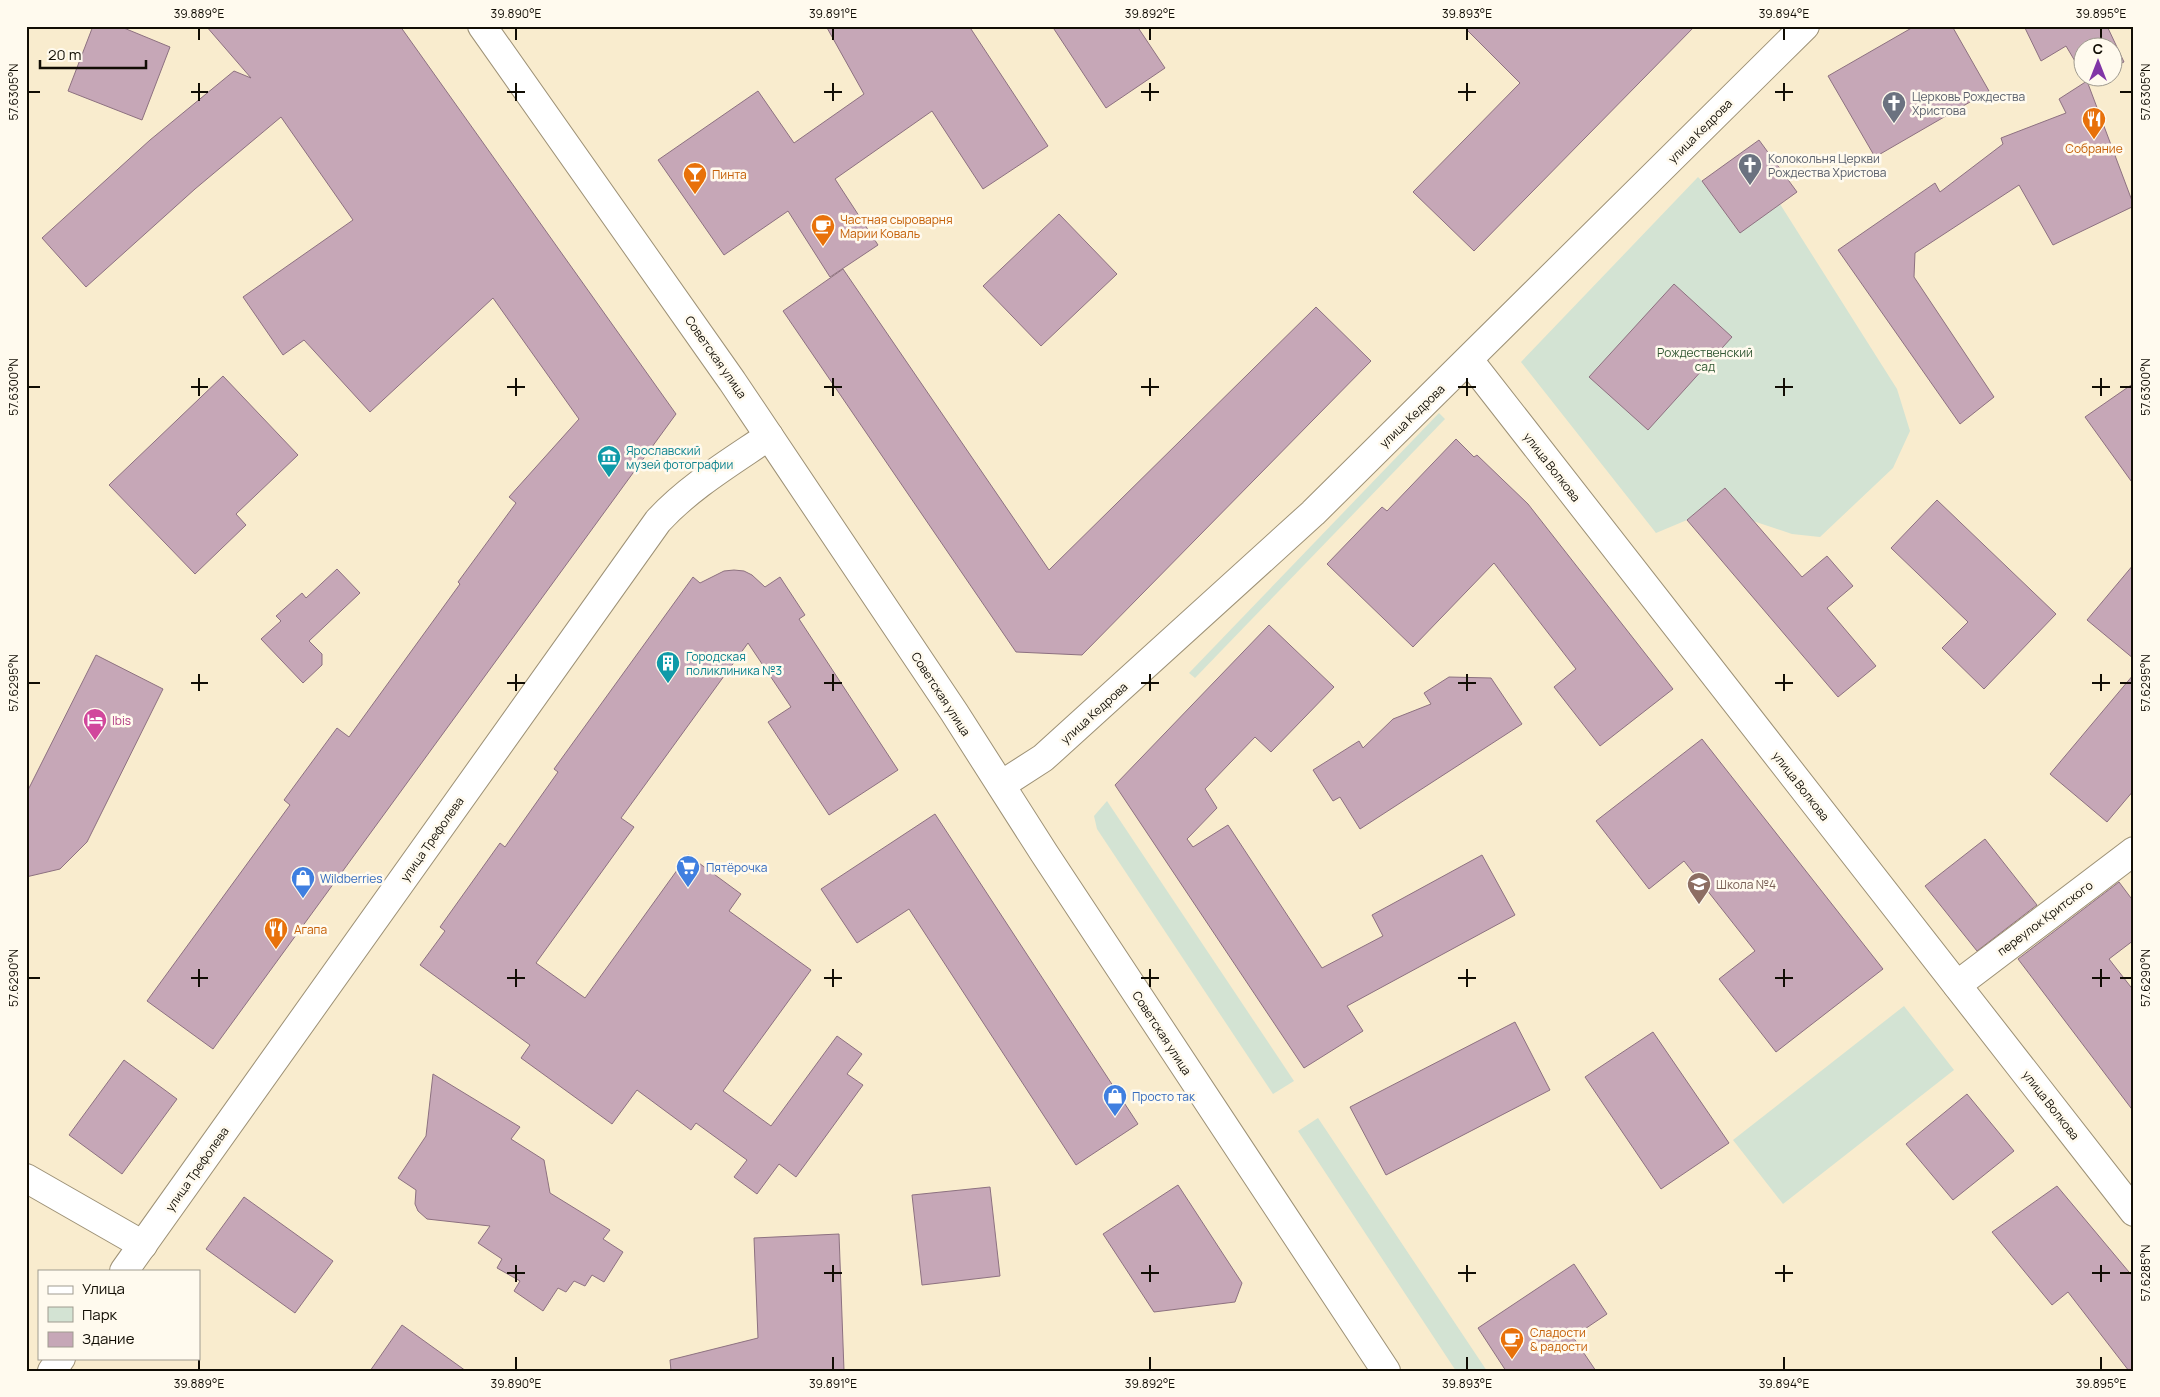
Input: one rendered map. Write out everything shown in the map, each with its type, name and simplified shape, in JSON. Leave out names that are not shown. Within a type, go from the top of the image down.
[{"type":"street","name":"Советская улица","points":[[482,26],[769,436],[954,712],[1000,785],[1386,1371]]},
{"type":"street","name":"улица Кедрова","points":[[1000,785],[1043,758],[1313,513],[1804,26]]},
{"type":"street","name":"улица Волкова","points":[[1469,360],[2134,1212]]},
{"type":"street","name":"улица Трефолева","points":[[125,1270],[658,521],[682,498],[769,436]]},
{"type":"street","name":"переулок Критского","points":[[1957,985],[2134,851]]},
{"type":"street","points":[[26,1178],[143,1244]]},
{"type":"street","points":[[52,1371],[60,1360]]},
{"type":"green space","name":"Рождественский сад","points":[[1698,177],[1702,181],[1780,204],[1897,389],[1910,431],[1893,468],[1820,537],[1792,534],[1753,521],[1725,488],[1687,520],[1656,533],[1521,362]]},
{"type":"green space","points":[[1439,413],[1445,419],[1195,678],[1189,673]]},
{"type":"green space","points":[[1107,801],[1294,1081],[1273,1094],[1097,829],[1094,816]]},
{"type":"green space","points":[[1904,1006],[1954,1070],[1783,1204],[1733,1140]]},
{"type":"green space","points":[[1318,1118],[1487,1371],[1456,1371],[1298,1131]]},
{"type":"building","points":[[93,26],[119,26],[170,47],[142,120],[68,91]]},
{"type":"building","points":[[206,26],[400,26],[676,414],[213,1049],[147,1001],[290,805],[284,800],[337,728],[349,737],[516,503],[509,497],[579,419],[493,298],[370,412],[304,340],[283,355],[243,297],[353,220],[281,117],[195,189],[86,287],[42,238],[150,140],[234,71],[251,78]]},
{"type":"building","points":[[826,26],[969,26],[1048,146],[983,189],[932,111],[835,179],[878,245],[830,277],[788,211],[724,255],[658,160],[758,91],[794,143],[864,94]]},
{"type":"building","points":[[1052,26],[1137,26],[1165,68],[1106,108]]},
{"type":"building","points":[[1463,26],[1695,26],[1474,251],[1413,192],[1520,83]]},
{"type":"building","name":"Церковь Рождества Христова","points":[[1915,26],[1952,26],[1989,91],[1875,157],[1828,76]]},
{"type":"building","points":[[2024,26],[2107,26],[2113,38],[2072,38],[2072,56],[2066,46],[2041,61]]},
{"type":"building","points":[[2076,88],[2090,88],[2134,206],[2053,245],[2019,185],[1915,253],[1914,277],[1994,397],[1960,424],[1838,250],[1935,183],[1940,192],[2003,144],[2001,138],[2066,113],[2059,99]]},
{"type":"building","name":"Колокольня Церкви Рождества Христова","points":[[1759,140],[1797,192],[1740,233],[1702,181]]},
{"type":"building","points":[[1059,214],[1117,274],[1041,346],[983,286]]},
{"type":"building","points":[[843,269],[1049,570],[1316,307],[1371,361],[1082,655],[1016,652],[783,311]]},
{"type":"building","points":[[1674,284],[1732,337],[1648,430],[1589,377]]},
{"type":"building","points":[[223,376],[298,455],[236,514],[246,525],[195,574],[109,485]]},
{"type":"building","points":[[2134,383],[2134,485],[2085,417]]},
{"type":"building","points":[[1456,439],[1474,457],[1477,455],[1528,504],[1673,689],[1600,746],[1554,687],[1576,669],[1494,563],[1413,647],[1327,564],[1382,507],[1387,511]]},
{"type":"building","points":[[1725,488],[1802,577],[1827,556],[1853,586],[1827,608],[1876,666],[1838,697],[1687,520]]},
{"type":"building","points":[[1937,500],[2056,614],[1984,689],[1942,648],[1968,622],[1891,548]]},
{"type":"building","points":[[2134,564],[2134,659],[2087,620]]},
{"type":"building","points":[[337,569],[360,593],[309,641],[322,654],[322,665],[303,683],[261,639],[281,621],[276,616],[302,593],[306,598]]},
{"type":"building","points":[[724,571],[744,571],[752,575],[765,587],[780,577],[805,615],[799,619],[898,770],[829,815],[768,722],[791,707],[748,643],[621,818],[634,827],[536,963],[585,998],[688,855],[741,894],[729,911],[811,970],[723,1091],[771,1126],[837,1036],[862,1054],[847,1074],[863,1085],[796,1177],[779,1164],[757,1194],[734,1177],[747,1160],[696,1123],[691,1130],[637,1090],[612,1124],[521,1058],[530,1045],[420,965],[445,931],[440,927],[500,843],[505,847],[558,772],[554,769],[693,577],[700,583]]},
{"type":"building","points":[[1269,625],[1334,687],[1271,752],[1255,737],[1205,789],[1217,808],[1187,839],[1193,847],[1228,825],[1322,968],[1383,936],[1372,915],[1482,855],[1515,915],[1347,1006],[1363,1031],[1304,1068],[1115,785]]},
{"type":"building","name":"Ibis","points":[[96,655],[163,689],[87,842],[60,869],[26,877],[26,794]]},
{"type":"building","points":[[2134,674],[2134,790],[2107,822],[2050,774]]},
{"type":"building","points":[[1449,677],[1491,678],[1522,724],[1360,829],[1340,797],[1333,801],[1313,770],[1359,741],[1363,748],[1393,719],[1431,704],[1424,693]]},
{"type":"building","points":[[1702,739],[1883,969],[1776,1052],[1719,979],[1755,951],[1684,861],[1649,889],[1596,821]]},
{"type":"building","points":[[935,814],[1138,1124],[1076,1165],[909,909],[857,943],[821,889]]},
{"type":"building","points":[[1985,839],[2037,905],[1977,951],[1925,886]]},
{"type":"building","points":[[2119,882],[2134,902],[2134,940],[2109,959],[2134,991],[2134,1112],[2018,959]]},
{"type":"building","points":[[1515,1022],[1550,1090],[1386,1175],[1350,1107]]},
{"type":"building","points":[[1653,1032],[1729,1143],[1661,1189],[1585,1077]]},
{"type":"building","points":[[124,1060],[177,1099],[122,1174],[69,1135]]},
{"type":"building","points":[[433,1074],[520,1127],[511,1139],[544,1160],[550,1193],[610,1230],[603,1239],[623,1252],[604,1282],[592,1275],[585,1286],[574,1281],[566,1292],[558,1288],[543,1311],[514,1291],[520,1281],[497,1268],[502,1259],[478,1243],[490,1226],[427,1219],[418,1211],[415,1204],[416,1190],[398,1178],[426,1136]]},
{"type":"building","points":[[1967,1094],[2014,1151],[1953,1200],[1906,1144]]},
{"type":"building","points":[[1178,1185],[1242,1283],[1235,1302],[1154,1312],[1103,1234]]},
{"type":"building","points":[[2057,1186],[2134,1278],[2134,1371],[2129,1371],[2068,1292],[2052,1305],[1992,1232]]},
{"type":"building","points":[[990,1187],[1000,1276],[922,1285],[912,1195]]},
{"type":"building","points":[[244,1197],[333,1261],[295,1313],[206,1249]]},
{"type":"building","points":[[839,1234],[844,1371],[671,1371],[670,1360],[758,1338],[754,1238]]},
{"type":"building","points":[[1574,1264],[1607,1314],[1573,1337],[1596,1371],[1506,1371],[1478,1328]]},
{"type":"building","points":[[402,1325],[466,1371],[370,1371]]},
{"type":"place","name":"Церковь Рождества Христова","points":[[1894,124]]},
{"type":"place","name":"Собрание","points":[[2094,140]]},
{"type":"place","name":"Колокольня Церкви Рождества Христова","points":[[1750,186]]},
{"type":"place","name":"Пинта","points":[[695,195]]},
{"type":"place","name":"Частная сыроварня Марии Коваль","points":[[823,247]]},
{"type":"place","name":"Ярославский музей фотографии","points":[[609,478]]},
{"type":"place","name":"Городская поликлиника №3","points":[[668,684]]},
{"type":"place","name":"Ibis","points":[[95,741]]},
{"type":"place","name":"Пятёрочка","points":[[688,888]]},
{"type":"place","name":"Wildberries","points":[[303,899]]},
{"type":"place","name":"Школа №4","points":[[1699,905]]},
{"type":"place","name":"Агапа","points":[[276,950]]},
{"type":"place","name":"Просто так","points":[[1115,1117]]},
{"type":"place","name":"Сладости & радости","points":[[1512,1360]]}]
